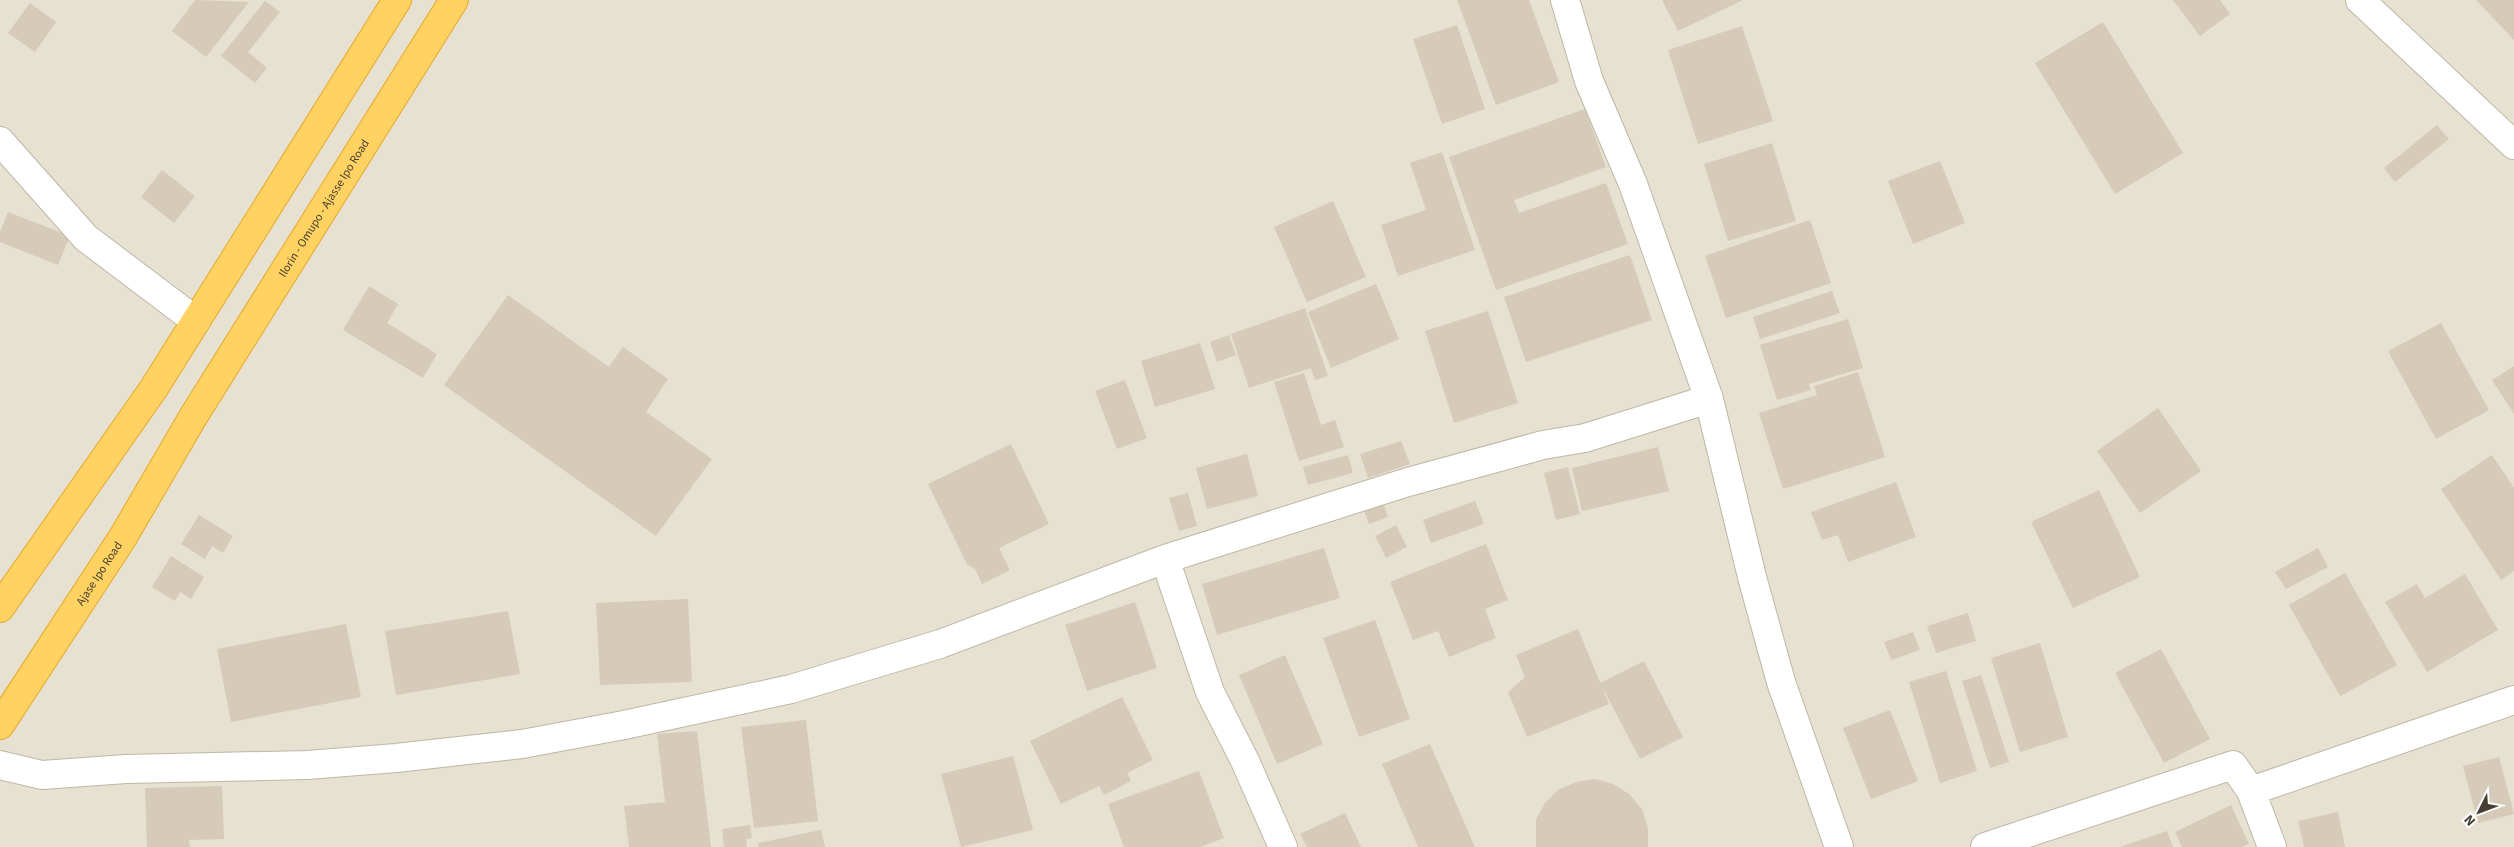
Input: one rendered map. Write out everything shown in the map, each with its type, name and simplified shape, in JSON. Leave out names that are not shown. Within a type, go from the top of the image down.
[{"type":"highway","points":[[0,608],[154,388],[397,0]]},
{"type":"highway","name":"Ilorin - Omupo - Ajasse Ipo Road","points":[[193,417],[454,0]]},
{"type":"highway","name":"Ajase Ipo Road","points":[[0,725],[123,537],[193,417]]},
{"type":"street","points":[[1565,0],[1589,81],[1633,184],[1709,400],[1752,578],[1780,682],[1839,847]]},
{"type":"street","points":[[2360,0],[2509,130]]},
{"type":"street","points":[[0,141],[86,238],[196,321]]},
{"type":"street","points":[[0,764],[42,775],[126,769],[307,765],[396,758],[522,744],[624,725],[791,689],[940,644],[1165,559],[1408,482],[1542,445],[1585,438],[1709,400]]},
{"type":"street","points":[[1165,559],[1210,692],[1245,761],[1283,847]]},
{"type":"street","points":[[2252,791],[2514,700]]},
{"type":"street","points":[[1985,847],[2233,765],[2252,791],[2272,847]]},
{"type":"shaded area","points":[[0,0],[2514,0],[2514,847],[0,847]]},
{"type":"building","points":[[195,0],[249,2],[206,57],[172,31]]},
{"type":"building","points":[[1457,0],[1529,0],[1559,82],[1496,105]]},
{"type":"building","points":[[1662,0],[1743,0],[1678,31]]},
{"type":"building","points":[[2173,0],[2220,0],[2230,14],[2200,36]]},
{"type":"building","points":[[2476,0],[2514,0],[2514,40]]},
{"type":"building","points":[[265,1],[280,12],[248,52],[267,68],[255,83],[221,56]]},
{"type":"building","points":[[30,3],[56,22],[35,52],[8,33]]},
{"type":"building","points":[[2103,22],[2183,153],[2115,194],[2035,63]]},
{"type":"building","points":[[1457,25],[1485,109],[1442,124],[1413,39]]},
{"type":"building","points":[[1742,26],[1773,121],[1698,144],[1668,50]]},
{"type":"building","points":[[1585,109],[1606,167],[1514,200],[1519,213],[1606,183],[1628,244],[1496,290],[1449,157]]},
{"type":"building","points":[[2437,125],[2449,139],[2395,182],[2384,168]]},
{"type":"building","points":[[1772,143],[1796,221],[1728,241],[1704,164]]},
{"type":"building","points":[[1442,152],[1475,250],[1398,276],[1381,225],[1426,210],[1410,163]]},
{"type":"building","points":[[1940,161],[1965,223],[1913,244],[1888,181]]},
{"type":"building","points":[[162,170],[195,196],[174,223],[141,197]]},
{"type":"building","points":[[1333,201],[1366,277],[1307,302],[1274,227]]},
{"type":"building","points":[[8,212],[70,236],[58,265],[0,242],[0,232]]},
{"type":"building","points":[[1810,220],[1831,283],[1726,318],[1705,256]]},
{"type":"building","points":[[1630,255],[1652,320],[1526,362],[1504,297]]},
{"type":"building","points":[[1376,284],[1399,339],[1331,368],[1308,312]]},
{"type":"building","points":[[369,286],[398,304],[387,323],[437,354],[423,378],[343,330]]},
{"type":"building","points":[[1832,291],[1840,313],[1760,339],[1753,317]]},
{"type":"building","points":[[508,295],[609,367],[623,347],[668,379],[646,412],[712,459],[656,536],[444,385]]},
{"type":"building","points":[[1305,308],[1328,376],[1315,380],[1311,368],[1249,388],[1231,334]]},
{"type":"building","points":[[1488,311],[1518,403],[1454,423],[1425,331]]},
{"type":"building","points":[[1848,319],[1863,368],[1809,384],[1811,390],[1777,400],[1760,345]]},
{"type":"building","points":[[2441,323],[2489,410],[2436,439],[2388,351]]},
{"type":"building","points":[[1229,335],[1236,355],[1217,362],[1210,342]]},
{"type":"building","points":[[1200,343],[1215,389],[1155,407],[1141,361]]},
{"type":"building","points":[[2514,366],[2514,414],[2492,380]]},
{"type":"building","points":[[1858,372],[1885,457],[1783,489],[1759,413],[1817,395],[1814,386]]},
{"type":"building","points":[[1304,373],[1321,425],[1335,420],[1344,447],[1299,461],[1274,382]]},
{"type":"building","points":[[1125,380],[1147,438],[1117,449],[1095,391]]},
{"type":"building","points":[[2158,408],[2201,471],[2140,513],[2097,451]]},
{"type":"building","points":[[1401,441],[1410,464],[1368,478],[1360,454]]},
{"type":"building","points":[[1011,444],[1049,524],[999,548],[1010,570],[982,584],[975,569],[967,564],[928,484]]},
{"type":"building","points":[[1658,447],[1669,491],[1582,511],[1572,468]]},
{"type":"building","points":[[1247,454],[1258,496],[1207,509],[1196,468]]},
{"type":"building","points":[[1348,455],[1353,473],[1308,485],[1303,467]]},
{"type":"building","points":[[2492,455],[2514,488],[2514,571],[2501,580],[2441,489]]},
{"type":"building","points":[[1568,467],[1580,514],[1556,520],[1544,473]]},
{"type":"building","points":[[1896,482],[1916,537],[1848,562],[1838,535],[1822,540],[1811,512]]},
{"type":"building","points":[[2099,490],[2140,577],[2073,608],[2031,522]]},
{"type":"building","points":[[1188,493],[1197,526],[1179,531],[1169,498]]},
{"type":"building","points":[[1381,496],[1388,517],[1369,524],[1361,503]]},
{"type":"building","points":[[1475,501],[1484,524],[1431,543],[1423,520]]},
{"type":"building","points":[[199,515],[233,536],[223,553],[212,546],[205,559],[181,544]]},
{"type":"building","points":[[1396,525],[1407,547],[1386,558],[1375,536]]},
{"type":"building","points":[[1486,544],[1508,600],[1485,609],[1496,638],[1449,657],[1438,631],[1413,640],[1390,582]]},
{"type":"building","points":[[1324,548],[1340,598],[1217,635],[1202,584]]},
{"type":"building","points":[[2318,548],[2328,567],[2286,589],[2275,572]]},
{"type":"building","points":[[171,556],[204,577],[191,599],[180,592],[175,601],[152,587]]},
{"type":"building","points":[[2345,573],[2397,665],[2340,696],[2289,605]]},
{"type":"building","points":[[2465,574],[2498,630],[2427,672],[2385,602],[2417,584],[2425,598]]},
{"type":"building","points":[[688,599],[692,682],[600,685],[596,603]]},
{"type":"building","points":[[1135,602],[1157,668],[1087,691],[1065,625]]},
{"type":"building","points":[[508,611],[520,674],[396,695],[385,631]]},
{"type":"building","points":[[1968,613],[1976,641],[1936,653],[1927,626]]},
{"type":"building","points":[[1375,620],[1410,719],[1359,737],[1323,638]]},
{"type":"building","points":[[346,624],[361,697],[231,722],[217,649]]},
{"type":"building","points":[[1578,629],[1609,704],[1527,737],[1508,692],[1525,677],[1516,655]]},
{"type":"building","points":[[1913,632],[1920,650],[1891,660],[1884,642]]},
{"type":"building","points":[[2040,643],[2068,737],[2020,752],[1991,658]]},
{"type":"building","points":[[2161,649],[2210,739],[2164,763],[2115,673]]},
{"type":"building","points":[[1285,655],[1323,744],[1277,764],[1239,675]]},
{"type":"building","points":[[1644,661],[1683,737],[1640,759],[1600,683]]},
{"type":"building","points":[[1946,671],[1977,771],[1940,783],[1909,682]]},
{"type":"building","points":[[1981,675],[2009,762],[1990,768],[1962,681]]},
{"type":"building","points":[[1122,697],[1153,760],[1127,773],[1131,781],[1104,795],[1099,786],[1061,804],[1030,741]]},
{"type":"building","points":[[1890,710],[1918,781],[1871,799],[1843,728]]},
{"type":"building","points":[[806,720],[818,821],[754,828],[741,727]]},
{"type":"building","points":[[697,731],[711,847],[629,847],[624,806],[665,802],[657,734]]},
{"type":"building","points":[[1430,744],[1475,847],[1418,847],[1382,764]]},
{"type":"building","points":[[1013,756],[1033,830],[961,847],[941,774]]},
{"type":"building","points":[[2499,757],[2514,814],[2478,823],[2463,766]]},
{"type":"building","points":[[1199,771],[1224,838],[1200,847],[1124,847],[1108,804]]},
{"type":"building","points":[[1595,779],[1613,784],[1629,794],[1642,809],[1648,828],[1648,847],[1536,847],[1536,820],[1545,803],[1558,790],[1576,782]]},
{"type":"building","points":[[222,786],[224,839],[189,840],[190,847],[147,847],[145,788]]},
{"type":"building","points":[[2231,805],[2249,844],[2241,847],[2182,847],[2175,832]]},
{"type":"building","points":[[2338,812],[2345,847],[2304,847],[2298,821]]},
{"type":"building","points":[[1345,813],[1361,847],[1307,847],[1300,834]]},
{"type":"building","points":[[750,825],[752,838],[746,839],[747,847],[724,847],[722,829]]},
{"type":"building","points":[[821,830],[825,847],[759,847],[758,843]]},
{"type":"building","points":[[2167,831],[2173,847],[2120,847]]}]
